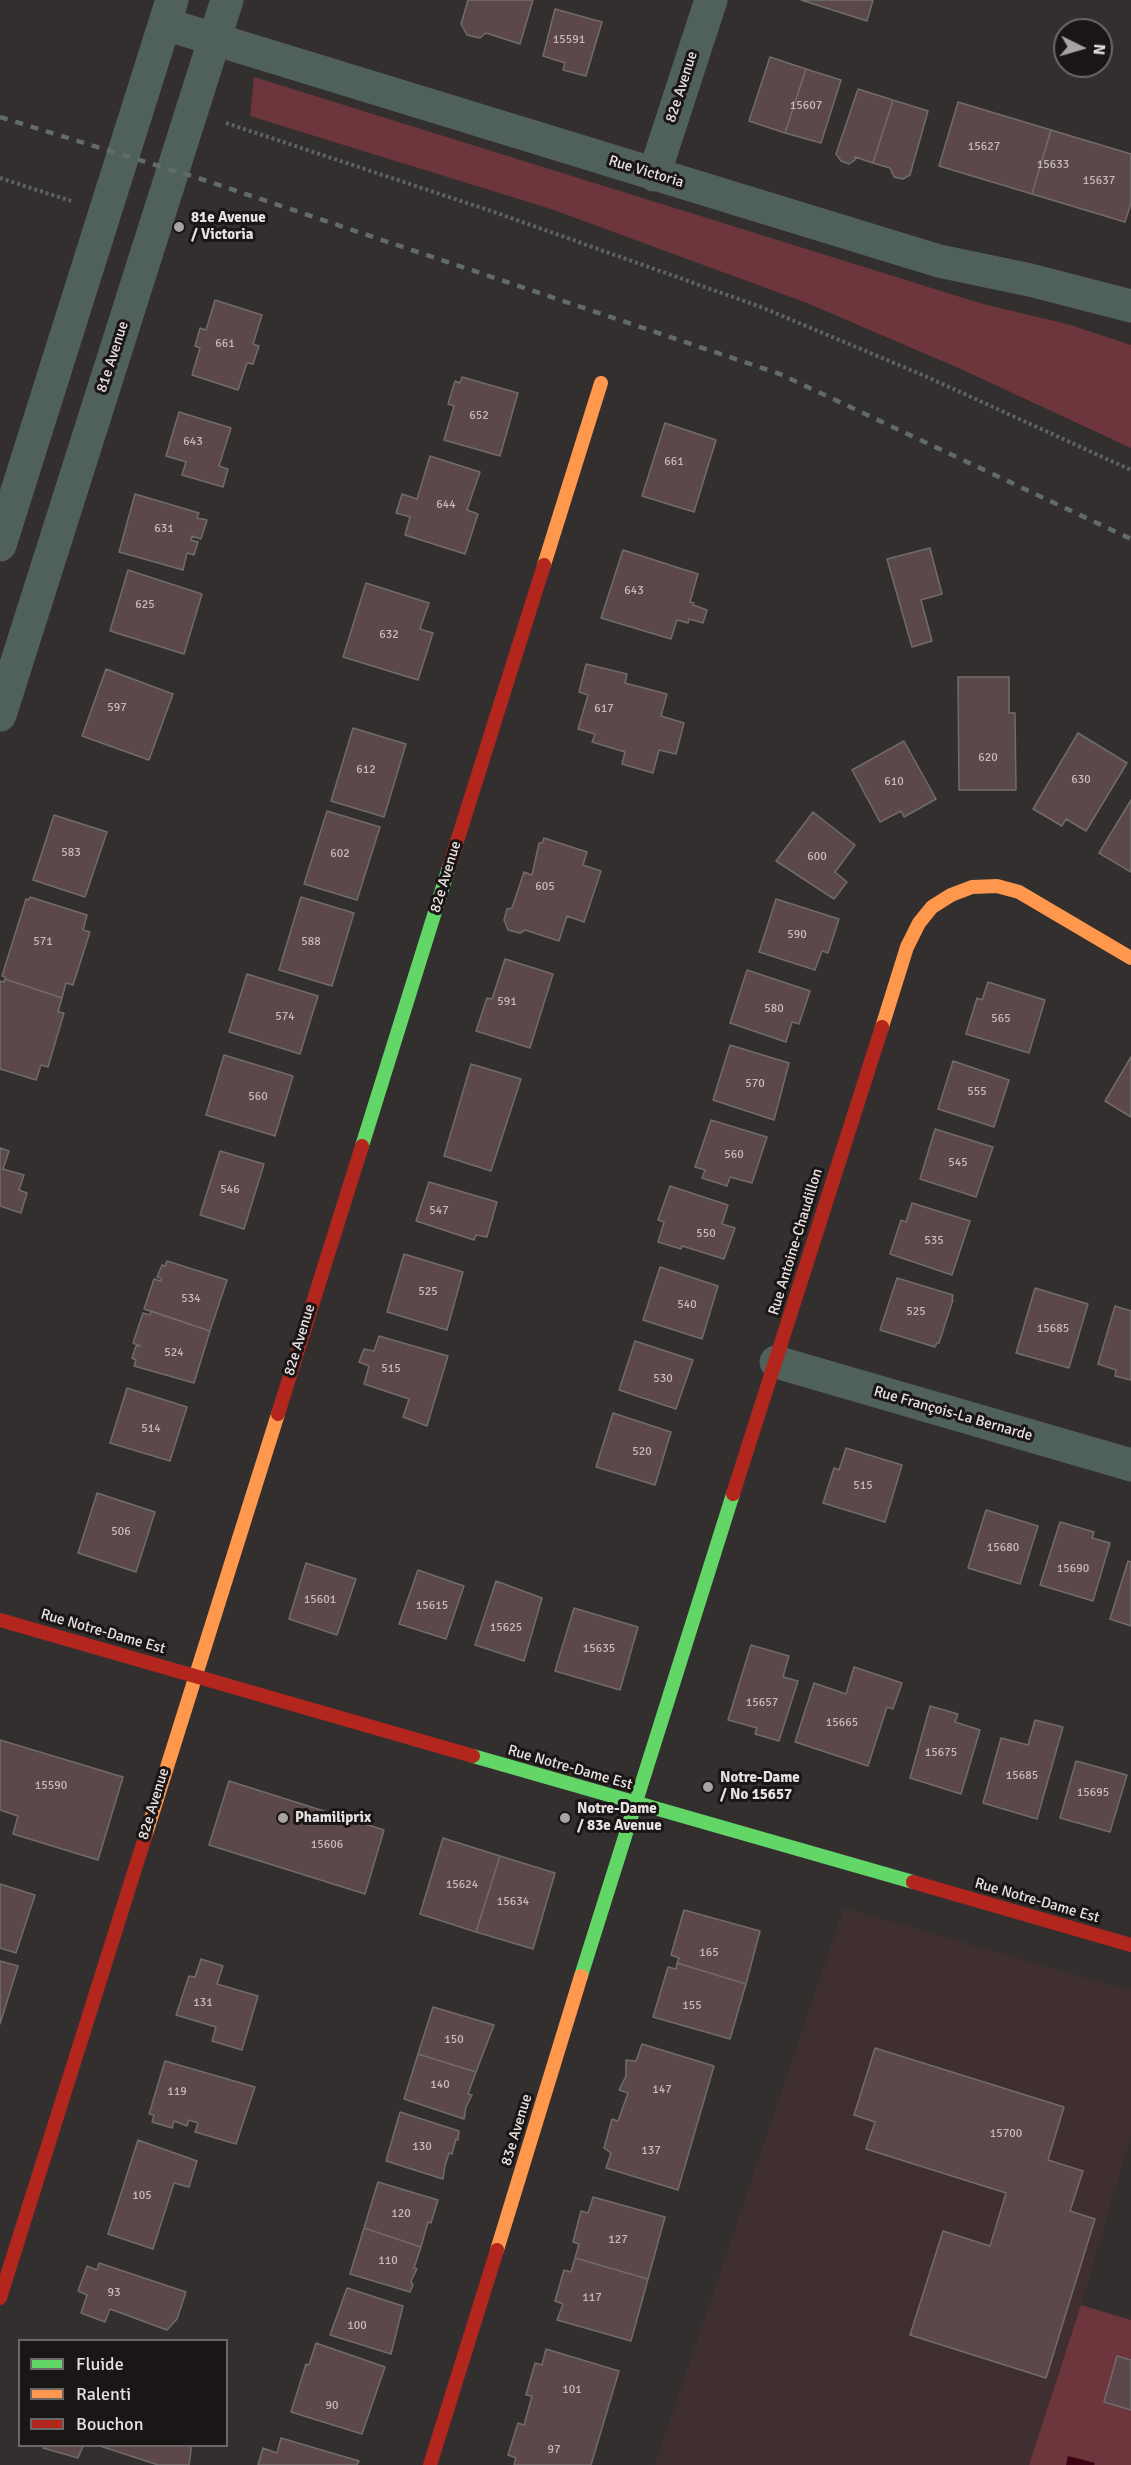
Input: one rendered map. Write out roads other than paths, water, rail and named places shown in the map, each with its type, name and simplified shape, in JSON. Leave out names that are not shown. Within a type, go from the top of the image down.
[{"type":"street","name":"81e Avenue","points":[[0,715],[227,0]]},
{"type":"street","name":"82e Avenue","points":[[654,175],[711,0]]},
{"type":"street","name":"Rue Victoria","points":[[168,12],[215,39],[654,175],[939,261],[1030,280],[1131,306]]},
{"type":"street","points":[[0,545],[168,12]]},
{"type":"street","name":"82e Avenue","points":[[0,2298],[601,383]]},
{"type":"street","name":"Rue Antoine-Chaudillon","points":[[635,1804],[907,947],[919,923],[932,907],[951,895],[972,887],[997,886],[1019,892],[1131,958]]},
{"type":"street","name":"Rue François-La Bernarde","points":[[776,1362],[1131,1465]]},
{"type":"street","name":"Rue Notre-Dame Est","points":[[0,1620],[1131,1945]]},
{"type":"street","name":"83e Avenue","points":[[430,2465],[635,1804]]},
{"type":"railway","points":[[0,117],[201,179],[780,374],[1131,539]]},
{"type":"place","name":"81e Avenue / Victoria","points":[[179,227]]},
{"type":"place","name":"Notre-Dame / No 15657","points":[[708,1787]]},
{"type":"place","name":"Phamiliprix","points":[[283,1818]]},
{"type":"place","name":"Notre-Dame / 83e Avenue","points":[[565,1818]]}]
